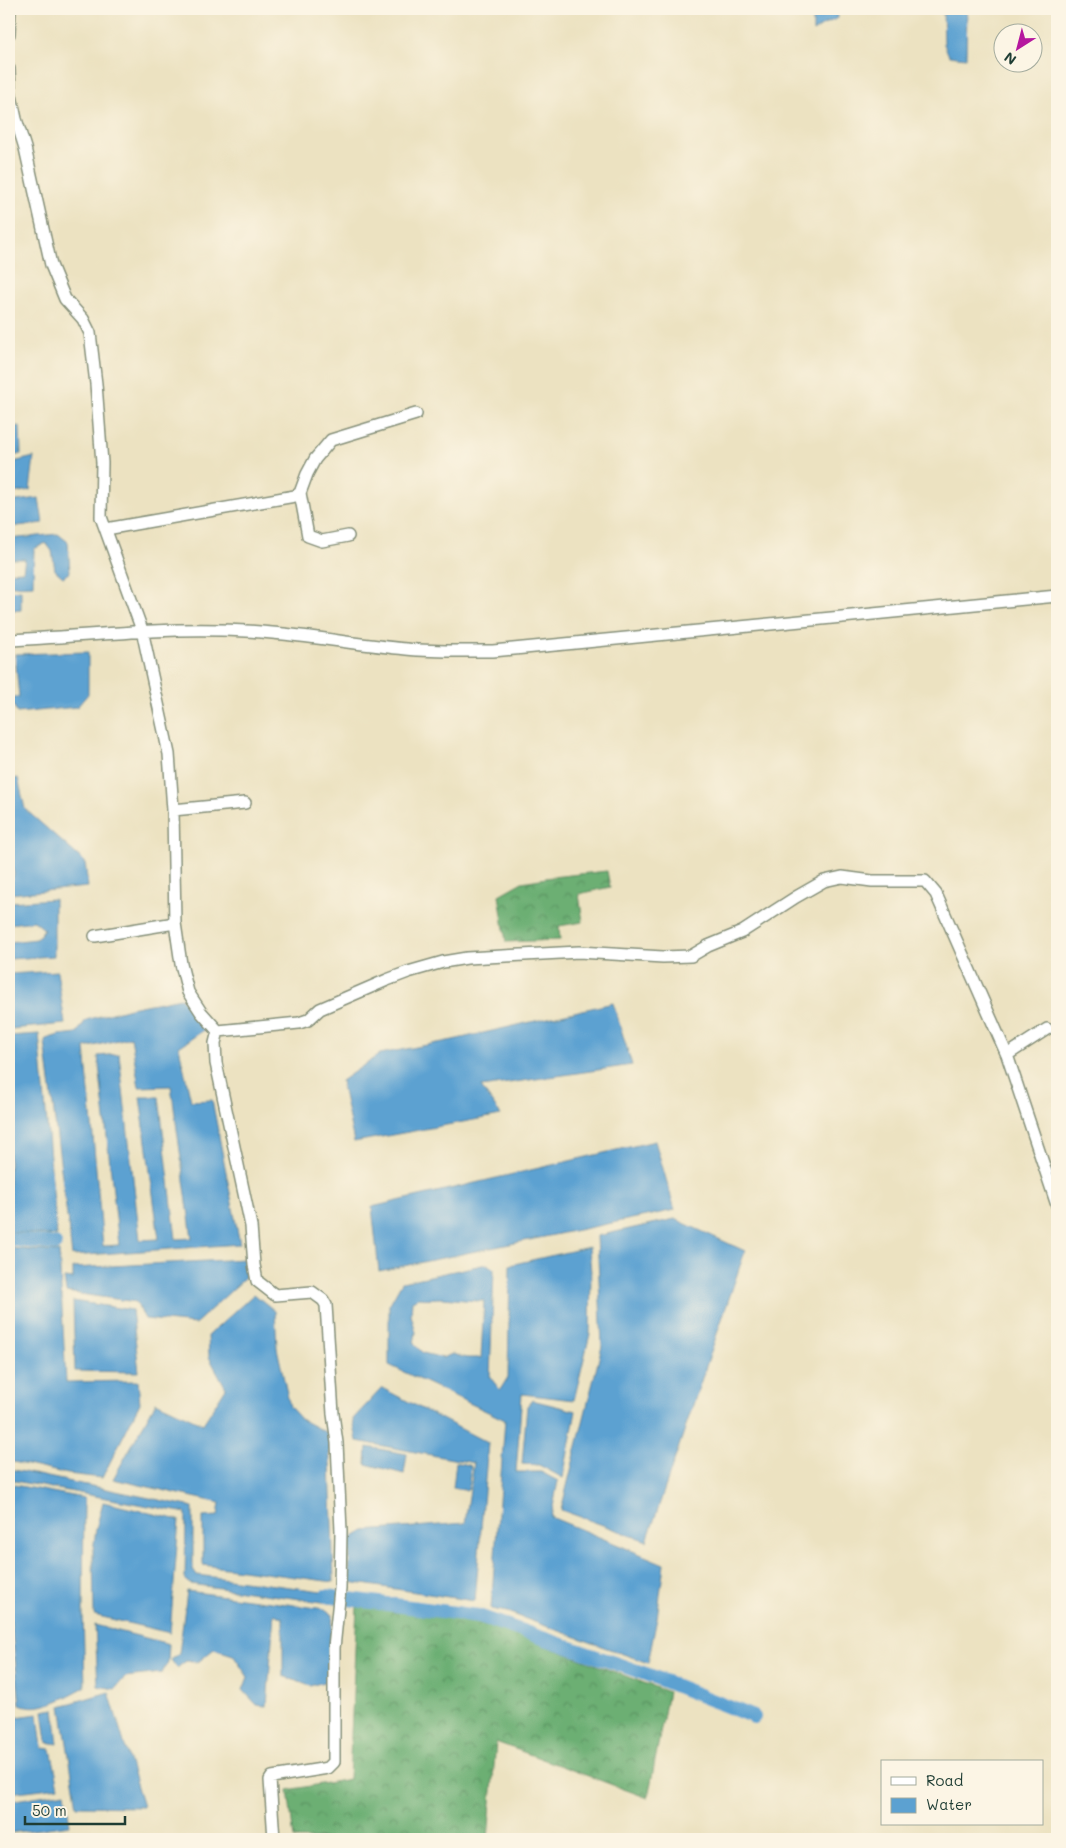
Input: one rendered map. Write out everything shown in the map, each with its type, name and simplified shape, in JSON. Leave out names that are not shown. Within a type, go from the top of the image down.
[{"type":"street","points":[[9,34],[10,9]]},
{"type":"street","points":[[9,69],[10,91],[16,120],[25,148],[51,266],[65,299],[83,319],[90,333],[102,463],[101,517],[142,630],[169,754],[173,810],[175,922],[181,964],[188,992],[201,1012],[218,1030]]},
{"type":"street","points":[[348,536],[322,541],[308,536],[300,494],[307,474],[331,440],[416,414]]},
{"type":"street","points":[[106,529],[300,494]]},
{"type":"street","points":[[9,640],[142,630],[222,630],[306,636],[406,649],[462,652],[503,650],[1057,596]]},
{"type":"street","points":[[173,810],[245,803]]},
{"type":"street","points":[[218,1030],[299,1023],[308,1020],[320,1009],[387,980],[443,962],[467,958],[579,952],[663,957],[691,956],[708,946],[742,932],[796,897],[824,882],[842,877],[872,881],[925,881],[936,894],[1007,1055],[1057,1205]]},
{"type":"street","points":[[95,936],[175,922]]},
{"type":"street","points":[[1007,1055],[1047,1029]]},
{"type":"street","points":[[218,1030],[215,1043],[216,1063],[251,1226],[257,1281],[275,1295],[312,1292],[323,1300],[326,1305],[340,1494],[342,1531],[339,1598],[334,1648],[334,1762],[330,1767],[272,1777],[270,1780],[274,1839]]},
{"type":"green space","points":[[607,871],[610,887],[579,894],[583,922],[559,926],[560,940],[506,942],[499,895],[522,882]]},
{"type":"green space","points":[[357,1606],[485,1623],[668,1692],[648,1798],[496,1742],[488,1839],[294,1839],[288,1790],[349,1779]]},
{"type":"water","points":[[813,9],[837,9],[838,18],[813,32]]},
{"type":"water","points":[[943,9],[967,9],[966,58],[949,56],[944,44]]},
{"type":"water","points":[[20,426],[21,454],[9,457],[9,427]]},
{"type":"water","points":[[34,457],[30,490],[9,494],[9,463]]},
{"type":"water","points":[[39,498],[43,523],[9,527],[9,502]]},
{"type":"water","points":[[58,534],[68,542],[70,572],[63,577],[55,570],[52,551],[46,543],[34,549],[33,585],[9,586],[9,572],[23,571],[25,559],[9,559],[9,539]]},
{"type":"water","points":[[21,590],[21,610],[9,611],[9,591]]},
{"type":"water","points":[[88,652],[88,694],[77,707],[17,713],[14,706],[9,707],[9,697],[19,697],[15,654]]},
{"type":"water","points":[[18,778],[25,809],[85,862],[88,887],[9,894],[9,879],[12,880],[14,874],[9,844],[9,780]]},
{"type":"water","points":[[54,899],[54,956],[9,959],[9,942],[37,939],[44,929],[34,921],[9,924],[9,902]]},
{"type":"water","points":[[57,971],[65,1024],[11,1029],[9,974]]},
{"type":"water","points":[[181,998],[204,1030],[179,1047],[191,1101],[212,1100],[240,1244],[72,1256],[45,1042],[46,1039],[59,1035],[77,1033],[86,1020],[130,1008]],"holes":[[[131,1037],[139,1087],[171,1086],[192,1238],[176,1239],[159,1097],[140,1097],[159,1239],[140,1240],[119,1054],[98,1056],[119,1245],[103,1246],[85,1048]]]},
{"type":"water","points":[[613,1003],[632,1065],[481,1087],[501,1115],[354,1142],[341,1081],[380,1054],[453,1040]]},
{"type":"water","points":[[39,1034],[57,1236],[9,1232],[9,1036]]},
{"type":"water","points":[[655,1141],[675,1210],[379,1271],[372,1207]]},
{"type":"water","points":[[675,1219],[745,1251],[647,1541],[561,1510],[602,1346],[597,1236]]},
{"type":"water","points":[[589,1247],[591,1273],[590,1334],[574,1400],[522,1394],[516,1472],[541,1472],[558,1481],[551,1517],[664,1564],[657,1618],[648,1663],[507,1612],[491,1609],[505,1420],[389,1365],[389,1305],[402,1282],[487,1264],[494,1269],[490,1377],[500,1390],[508,1377],[510,1265]],"holes":[[[418,1298],[484,1301],[481,1358],[467,1358],[452,1354],[443,1358],[423,1353],[414,1344],[416,1332],[411,1315],[412,1301]]]},
{"type":"water","points":[[9,1248],[59,1252],[66,1382],[138,1381],[140,1403],[102,1478],[68,1474],[9,1461]]},
{"type":"water","points":[[245,1259],[245,1278],[195,1324],[145,1319],[136,1302],[66,1292],[64,1278],[73,1279],[73,1268]]},
{"type":"water","points":[[254,1294],[275,1311],[277,1348],[290,1407],[302,1420],[329,1434],[334,1582],[203,1565],[203,1517],[218,1516],[220,1503],[113,1479],[156,1402],[203,1424],[226,1388],[209,1357],[208,1336]]},
{"type":"water","points":[[73,1301],[132,1310],[139,1372],[75,1371]]},
{"type":"water","points":[[382,1388],[488,1443],[475,1601],[349,1582],[350,1539],[364,1531],[465,1523],[474,1463],[357,1441],[353,1419]]},
{"type":"water","points":[[532,1400],[576,1411],[563,1478],[539,1465],[522,1464],[527,1406]]},
{"type":"water","points":[[367,1447],[407,1454],[404,1474],[366,1464]]},
{"type":"water","points":[[456,1462],[471,1466],[468,1490],[453,1488]]},
{"type":"water","points":[[9,1469],[193,1507],[193,1569],[197,1575],[337,1593],[337,1604],[190,1584],[185,1580],[186,1513],[9,1480]]},
{"type":"water","points":[[9,1484],[84,1498],[83,1613],[85,1687],[53,1703],[36,1707],[20,1704],[9,1605]]},
{"type":"water","points":[[103,1502],[179,1520],[170,1633],[94,1615],[93,1551]]},
{"type":"water","points":[[187,1591],[325,1609],[333,1615],[327,1681],[310,1686],[283,1676],[283,1618],[274,1614],[267,1706],[257,1705],[243,1690],[248,1677],[233,1655],[214,1649],[198,1662],[186,1661],[177,1668],[171,1660],[179,1654]]},
{"type":"water","points":[[95,1625],[169,1644],[168,1663],[162,1673],[125,1677],[115,1689],[98,1686]]},
{"type":"water","points":[[109,1692],[143,1807],[77,1806],[61,1706]]},
{"type":"water","points":[[54,1709],[58,1744],[47,1742],[43,1711]]},
{"type":"water","points":[[38,1714],[42,1748],[51,1749],[59,1787],[9,1793],[9,1718]]},
{"type":"water","points":[[65,1792],[70,1825],[9,1833],[9,1801]]},
{"type":"waterway","points":[[9,1239],[55,1244]]},
{"type":"waterway","points":[[326,1596],[479,1616],[649,1675],[754,1717]]}]
